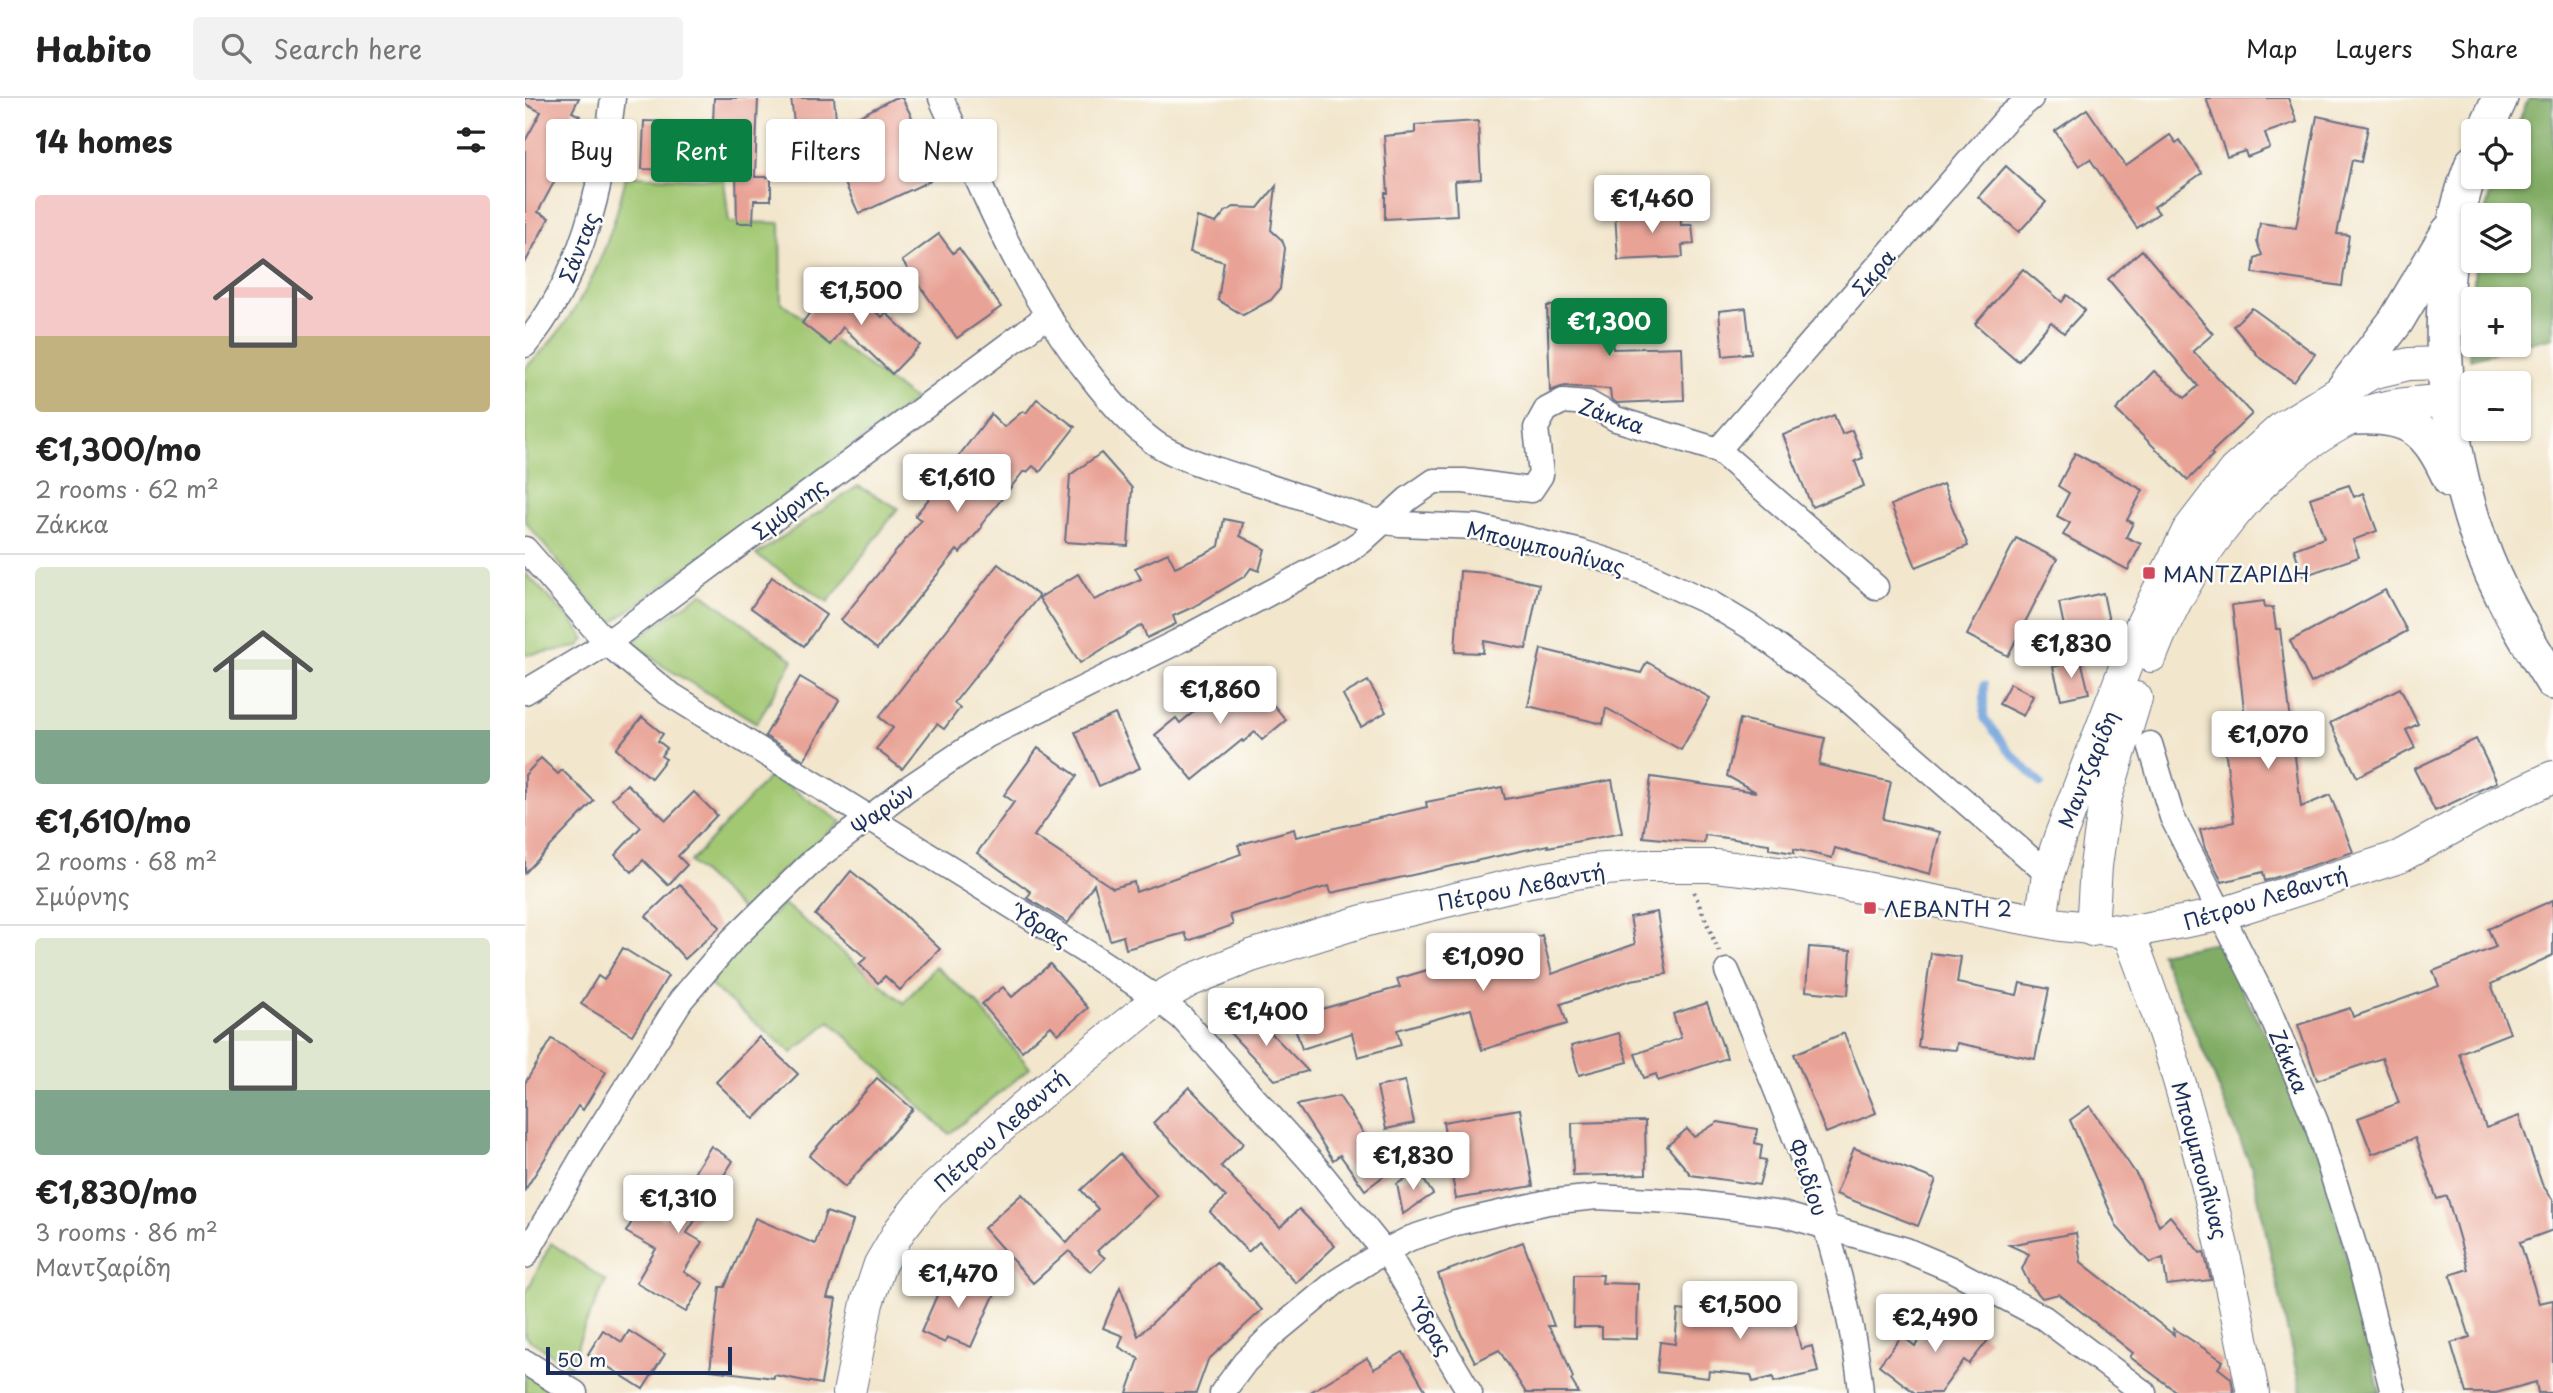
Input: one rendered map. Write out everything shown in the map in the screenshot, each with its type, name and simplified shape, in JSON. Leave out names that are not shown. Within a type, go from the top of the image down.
[{"type":"main road","points":[[2490,119],[2500,98]]},
{"type":"main road","points":[[2465,189],[2456,220],[2447,289],[2445,363],[2456,460],[2479,541]]},
{"type":"main road","points":[[2456,220],[2350,403],[2409,424],[2437,449],[2500,589],[2553,682]]},
{"type":"street","name":"Σάντας","points":[[525,345],[557,298],[582,243],[600,182],[613,98]]},
{"type":"street","name":"Μπουμπουλίνας","points":[[941,98],[1014,257],[1047,316],[1108,399],[1140,430],[1169,451],[1203,465],[1383,522],[1477,527],[1581,552],[1640,571],[1712,604],[1752,628],[1845,697],[2049,874]]},
{"type":"street","name":"Σκρα","points":[[1719,450],[1984,144],[2008,117],[2031,98]]},
{"type":"street","name":"Σμύρνης","points":[[525,692],[607,643],[1047,316]]},
{"type":"street","name":"Μαντζαρίδη","points":[[2092,930],[2096,866],[2105,800],[2138,690],[2159,636],[2185,587],[2213,543],[2253,492],[2350,403],[2371,373],[2389,368],[2445,363]]},
{"type":"street","name":"Ζάκκα","points":[[1383,522],[1408,499],[1434,481],[1464,481],[1531,490],[1541,475],[1536,428],[1546,410],[1563,401],[1588,403],[1616,419],[1719,450],[1876,587]]},
{"type":"street","name":"Μαντζαρίδη","points":[[2041,921],[2049,874],[2060,837],[2141,626],[2188,531],[2234,471],[2283,427],[2350,403],[2448,401]]},
{"type":"street","name":"Ψαρών","points":[[525,1256],[589,1146],[681,1000],[759,912],[814,860],[868,818],[986,736],[1287,585],[1356,546],[1383,522]]},
{"type":"street","name":"Ύδρας","points":[[525,549],[607,643],[665,691],[1158,999],[1182,1018],[1224,1062],[1385,1251],[1470,1393]]},
{"type":"street","name":"Ζάκκα","points":[[2151,744],[2172,817],[2265,1001],[2316,1122],[2358,1261],[2393,1393]]},
{"type":"street","name":"Πέτρου Λεβαντή","points":[[849,1393],[867,1303],[876,1275],[891,1245],[929,1194],[985,1139],[1158,999],[1189,981],[1251,956],[1363,920],[1562,874],[1608,868],[1683,865],[1806,877],[2092,930],[2128,932],[2220,915],[2399,857],[2501,801],[2553,777]]},
{"type":"street","name":"Μπουμπουλίνας","points":[[2128,932],[2153,994],[2201,1157],[2229,1271],[2253,1393]]},
{"type":"street","name":"Φειδίου","points":[[1727,971],[1799,1146],[1826,1226],[1853,1335],[1861,1393]]},
{"type":"street","points":[[1222,1393],[1245,1363],[1272,1335],[1336,1282],[1411,1238],[1456,1223],[1548,1202],[1573,1198],[1627,1198],[1782,1214],[1934,1261],[2005,1295],[2044,1318],[2144,1393]]},
{"type":"street","points":[[525,1362],[575,1393]]},
{"type":"path","points":[[1683,865],[1727,971]]},
{"type":"green space","points":[[2529,98],[2553,98],[2553,337],[2531,343],[2531,287],[2474,287],[2474,273],[2531,273],[2531,203],[2487,203],[2492,189],[2531,189],[2531,119],[2519,119]]},
{"type":"green space","points":[[637,176],[651,177],[651,182],[724,182],[729,222],[780,223],[781,302],[915,400],[609,625],[525,521],[525,368],[563,327],[578,304],[602,255],[624,182],[637,182]]},
{"type":"green space","points":[[858,486],[898,508],[828,602],[756,555]]},
{"type":"green space","points":[[525,573],[572,621],[585,639],[578,647],[525,655]]},
{"type":"green space","points":[[702,593],[793,660],[757,723],[663,666],[632,642]]},
{"type":"green space","points":[[771,775],[842,822],[774,878],[744,912],[690,862]]},
{"type":"green space","points":[[784,904],[904,1003],[935,966],[975,1001],[1030,1068],[949,1134],[830,1021],[792,1053],[709,984],[742,942]]},
{"type":"green space","points":[[2216,942],[2315,1127],[2380,1393],[2301,1393],[2252,1169],[2160,953]]},
{"type":"green space","points":[[551,1243],[606,1281],[570,1366],[525,1337],[525,1295]]},
{"type":"green space","points":[[525,1373],[557,1393],[525,1393]]},
{"type":"building","points":[[525,98],[579,98],[572,112],[580,116],[579,119],[546,119],[546,182],[554,182],[538,212],[549,218],[525,263],[525,141],[541,112],[525,104]]},
{"type":"building","points":[[714,98],[758,98],[755,177],[766,177],[766,182],[771,182],[771,200],[754,200],[753,223],[737,223],[736,182],[752,182],[752,119],[713,119]]},
{"type":"building","points":[[791,98],[834,98],[836,119],[794,119]]},
{"type":"building","points":[[894,98],[902,98],[913,119],[899,119],[899,182],[928,182],[859,214],[844,182],[885,182],[885,119],[854,119]]},
{"type":"building","points":[[2206,98],[2288,98],[2297,122],[2265,133],[2270,148],[2247,157],[2245,151],[2227,157]]},
{"type":"building","points":[[2087,109],[2126,166],[2170,135],[2176,143],[2179,140],[2202,173],[2154,207],[2159,213],[2137,228],[2090,159],[2079,166],[2055,131]]},
{"type":"building","points":[[2317,116],[2368,127],[2361,162],[2352,160],[2337,234],[2349,235],[2342,286],[2253,273],[2255,258],[2262,255],[2257,242],[2260,223],[2296,228]]},
{"type":"building","points":[[644,121],[651,121],[651,169],[642,169]]},
{"type":"building","points":[[1478,121],[1481,179],[1455,181],[1457,215],[1385,219],[1385,193],[1388,193],[1384,136],[1415,133],[1415,125]]},
{"type":"building","points":[[2006,166],[2046,202],[2019,232],[1978,197]]},
{"type":"building","points":[[1276,186],[1271,230],[1282,240],[1285,248],[1280,289],[1271,300],[1243,315],[1218,300],[1224,262],[1190,252],[1197,217],[1216,223],[1225,212],[1234,207],[1258,208]]},
{"type":"building","points":[[1680,209],[1681,225],[1692,225],[1694,244],[1682,245],[1683,257],[1618,260],[1615,213]]},
{"type":"building","points":[[939,234],[953,253],[959,248],[1001,307],[957,338],[902,261]]},
{"type":"building","points":[[2142,250],[2213,334],[2193,351],[2252,414],[2211,453],[2213,455],[2188,480],[2116,410],[2154,371],[2185,398],[2198,386],[2108,279]]},
{"type":"building","points":[[2023,269],[2062,302],[2067,295],[2085,310],[2064,333],[2051,322],[2018,361],[1975,324]]},
{"type":"building","points":[[835,280],[882,317],[886,313],[920,345],[892,374],[843,327],[830,345],[802,323]]},
{"type":"building","points":[[1612,304],[1613,349],[1682,347],[1684,400],[1617,403],[1611,399],[1610,389],[1564,386],[1550,391],[1547,306]]},
{"type":"building","points":[[1746,308],[1751,353],[1723,356],[1719,311]]},
{"type":"building","points":[[2252,308],[2315,354],[2294,382],[2260,358],[2233,326]]},
{"type":"building","points":[[1037,399],[1075,427],[1040,472],[1033,466],[1023,472],[982,527],[960,553],[957,550],[877,649],[841,620],[921,520],[915,516],[991,414],[1004,427],[1023,411],[1026,413]]},
{"type":"building","points":[[1834,415],[1842,434],[1852,430],[1863,458],[1855,461],[1864,486],[1812,507],[1783,435]]},
{"type":"building","points":[[1101,453],[1132,488],[1128,546],[1065,542],[1070,475]]},
{"type":"building","points":[[2075,453],[2143,490],[2127,520],[2133,523],[2126,537],[2141,544],[2128,570],[2063,535],[2070,523],[2057,516],[2069,493],[2058,486]]},
{"type":"building","points":[[1943,484],[1968,546],[1916,567],[1891,505]]},
{"type":"building","points":[[2349,485],[2354,497],[2363,493],[2377,531],[2353,540],[2359,557],[2303,576],[2294,549],[2324,538],[2310,498]]},
{"type":"building","points":[[1224,519],[1243,523],[1240,536],[1265,549],[1259,571],[1251,568],[1245,576],[1173,616],[1176,624],[1147,638],[1142,625],[1080,663],[1039,598],[1078,574],[1094,600],[1141,579],[1135,568],[1168,553],[1175,567],[1219,546]]},
{"type":"building","points":[[2016,538],[2057,559],[2008,656],[1967,635]]},
{"type":"building","points":[[998,564],[1039,596],[954,703],[960,708],[944,729],[937,724],[902,769],[876,749],[893,728],[879,717]]},
{"type":"building","points":[[1460,571],[1487,573],[1539,584],[1526,649],[1484,641],[1483,653],[1455,652]]},
{"type":"building","points":[[772,577],[826,615],[804,646],[751,608]]},
{"type":"building","points":[[2385,590],[2407,631],[2311,683],[2290,641]]},
{"type":"building","points":[[2103,593],[2111,631],[2067,640],[2059,603]]},
{"type":"building","points":[[2264,601],[2265,608],[2273,607],[2276,629],[2280,629],[2301,807],[2330,795],[2353,852],[2265,881],[2263,872],[2222,882],[2205,849],[2200,830],[2234,822],[2223,730],[2246,727],[2232,605]]},
{"type":"building","points":[[1541,649],[1641,673],[1647,662],[1710,698],[1681,750],[1606,708],[1603,724],[1528,706]]},
{"type":"building","points":[[2081,660],[2089,693],[2061,699],[2053,667]]},
{"type":"building","points":[[1248,674],[1286,720],[1262,740],[1255,732],[1243,742],[1242,740],[1193,780],[1155,735],[1176,718],[1180,723],[1230,682],[1233,686]]},
{"type":"building","points":[[800,677],[839,700],[804,760],[765,736]]},
{"type":"building","points":[[1368,681],[1386,712],[1361,727],[1343,695]]},
{"type":"building","points":[[2010,683],[2033,696],[2023,716],[1999,704]]},
{"type":"building","points":[[2400,688],[2418,724],[2406,730],[2415,748],[2357,777],[2330,723]]},
{"type":"building","points":[[1115,714],[1140,768],[1099,786],[1075,732]]},
{"type":"building","points":[[642,717],[663,734],[658,741],[667,748],[661,756],[666,759],[651,778],[616,749]]},
{"type":"building","points":[[1740,719],[1825,738],[1819,765],[1891,782],[1883,819],[1940,832],[1930,874],[1835,848],[1832,858],[1794,849],[1794,853],[1769,849],[1769,844],[1705,835],[1704,843],[1643,837],[1651,777],[1756,792],[1727,776]]},
{"type":"building","points":[[2476,739],[2497,782],[2435,811],[2414,769]]},
{"type":"building","points":[[1038,748],[1077,776],[1034,836],[1113,888],[1134,882],[1136,892],[1241,854],[1238,845],[1294,829],[1296,837],[1427,807],[1426,802],[1502,787],[1505,799],[1612,780],[1622,833],[1548,845],[1331,893],[1329,886],[1230,915],[1233,925],[1188,941],[1185,933],[1126,949],[1123,936],[1110,940],[1094,884],[1068,923],[1027,898],[1031,892],[977,853],[1014,802],[1004,795]]},
{"type":"building","points":[[541,758],[558,774],[562,770],[594,801],[525,873],[525,775]]},
{"type":"building","points":[[627,784],[666,820],[694,792],[717,815],[678,856],[687,865],[668,885],[643,860],[632,872],[615,855],[641,827],[612,799]]},
{"type":"building","points":[[851,871],[900,911],[940,949],[900,990],[885,976],[878,983],[859,964],[866,958],[815,915]]},
{"type":"building","points":[[680,884],[720,927],[685,959],[646,916]]},
{"type":"building","points":[[2553,900],[2553,955],[2491,984],[2510,1033],[2459,1053],[2486,1128],[2519,1116],[2542,1184],[2553,1200],[2553,1230],[2520,1242],[2539,1303],[2553,1300],[2553,1393],[2538,1393],[2536,1382],[2496,1393],[2466,1393],[2451,1343],[2470,1337],[2450,1275],[2468,1269],[2447,1196],[2437,1199],[2415,1138],[2372,1154],[2358,1118],[2399,1103],[2382,1058],[2317,1080],[2298,1025],[2350,1008],[2353,1017],[2439,986],[2433,971],[2496,947],[2488,929]]},
{"type":"building","points":[[1657,912],[1667,974],[1631,980],[1561,1004],[1567,1024],[1482,1050],[1471,1009],[1397,1030],[1401,1045],[1358,1057],[1352,1033],[1302,1049],[1286,1000],[1312,992],[1318,1010],[1400,987],[1397,979],[1458,961],[1456,951],[1520,936],[1522,941],[1542,935],[1552,974],[1635,944],[1630,917]]},
{"type":"building","points":[[1809,947],[1851,950],[1848,995],[1806,991]]},
{"type":"building","points":[[623,948],[668,976],[632,1035],[581,1004],[598,976],[604,980]]},
{"type":"building","points":[[1931,953],[1961,957],[1957,983],[2017,995],[2020,983],[2049,989],[2035,1059],[1957,1043],[1956,1050],[1918,1047]]},
{"type":"building","points":[[1050,964],[1088,1008],[1058,1034],[1051,1026],[1022,1051],[982,1004],[1003,987],[1012,997]]},
{"type":"building","points":[[1707,1003],[1727,1058],[1658,1081],[1656,1074],[1644,1078],[1635,1054],[1681,1038],[1673,1014]]},
{"type":"building","points":[[1250,1011],[1308,1071],[1275,1080],[1229,1032]]},
{"type":"building","points":[[1619,1033],[1628,1062],[1579,1075],[1571,1046]]},
{"type":"building","points":[[1844,1033],[1876,1113],[1826,1133],[1794,1054]]},
{"type":"building","points":[[759,1037],[798,1074],[754,1119],[716,1082]]},
{"type":"building","points":[[552,1039],[606,1072],[583,1110],[578,1106],[525,1190],[525,1083]]},
{"type":"building","points":[[877,1078],[913,1109],[845,1187],[809,1156]]},
{"type":"building","points":[[1405,1081],[1414,1123],[1386,1129],[1377,1087]]},
{"type":"building","points":[[1189,1087],[1244,1143],[1221,1166],[1280,1227],[1299,1209],[1335,1246],[1296,1283],[1259,1242],[1248,1252],[1210,1212],[1226,1197],[1153,1123]]},
{"type":"building","points":[[1339,1096],[1389,1172],[1365,1190],[1340,1155],[1333,1160],[1297,1105]]},
{"type":"building","points":[[2090,1106],[2138,1177],[2159,1226],[2170,1216],[2200,1253],[2204,1252],[2211,1280],[2167,1285],[2163,1258],[2150,1263],[2117,1227],[2070,1120]]},
{"type":"building","points":[[1520,1109],[1533,1186],[1456,1199],[1443,1122]]},
{"type":"building","points":[[1645,1121],[1646,1174],[1573,1176],[1572,1123]]},
{"type":"building","points":[[1718,1122],[1757,1129],[1755,1143],[1762,1145],[1760,1159],[1766,1160],[1759,1185],[1691,1175],[1667,1146],[1687,1129],[1694,1137]]},
{"type":"building","points":[[711,1146],[733,1161],[687,1233],[702,1242],[684,1272],[703,1283],[686,1312],[636,1283],[656,1249],[626,1232],[641,1206],[664,1220]]},
{"type":"building","points":[[1854,1148],[1936,1180],[1918,1226],[1836,1194]]},
{"type":"building","points":[[1120,1154],[1157,1196],[1097,1251],[1105,1258],[1091,1272],[1069,1251],[1033,1283],[984,1228],[1022,1194],[1067,1243],[1098,1209],[1081,1190]]},
{"type":"building","points":[[1418,1171],[1433,1194],[1403,1214],[1397,1184]]},
{"type":"building","points":[[826,1212],[853,1221],[827,1298],[836,1299],[821,1384],[774,1375],[774,1378],[710,1370],[720,1287],[725,1287],[755,1218],[815,1244]]},
{"type":"building","points":[[2076,1233],[2081,1262],[2174,1335],[2173,1328],[2223,1361],[2218,1368],[2231,1378],[2234,1393],[2178,1393],[2130,1357],[2133,1353],[2059,1294],[2042,1298],[2029,1283],[2022,1269],[2029,1254],[2009,1245]]},
{"type":"building","points":[[1523,1242],[1554,1326],[1548,1326],[1561,1346],[1573,1378],[1571,1380],[1579,1393],[1526,1393],[1499,1350],[1475,1362],[1438,1274]]},
{"type":"building","points":[[1217,1262],[1262,1310],[1208,1360],[1196,1393],[1127,1393],[1139,1359],[1119,1347],[1123,1336],[1103,1328],[1120,1287],[1138,1336]]},
{"type":"building","points":[[948,1270],[996,1291],[971,1347],[947,1337],[945,1343],[921,1332]]},
{"type":"building","points":[[1574,1275],[1603,1275],[1602,1283],[1638,1284],[1637,1339],[1602,1338],[1602,1327],[1573,1327]]},
{"type":"building","points":[[1786,1286],[1801,1349],[1812,1346],[1818,1372],[1774,1382],[1773,1377],[1753,1382],[1751,1375],[1709,1371],[1708,1378],[1657,1372],[1660,1342],[1675,1344],[1678,1310],[1737,1316],[1733,1299]]},
{"type":"building","points":[[1945,1306],[1989,1339],[1969,1364],[1964,1360],[1940,1393],[1915,1393],[1879,1365],[1902,1336],[1915,1346]]},
{"type":"building","points":[[603,1330],[622,1342],[629,1331],[665,1354],[643,1389],[588,1354]]},
{"type":"building","points":[[1403,1352],[1427,1393],[1309,1393],[1367,1358],[1374,1369]]},
{"type":"waterway","points":[[1984,685],[1984,718],[2007,749],[2041,784]]},
{"type":"place","name":"ΜΑΝΤΖΑΡΙΔΗ","points":[[2149,573]]},
{"type":"place","name":"ΛΕΒΑΝΤΗ 2","points":[[1870,908]]}]
